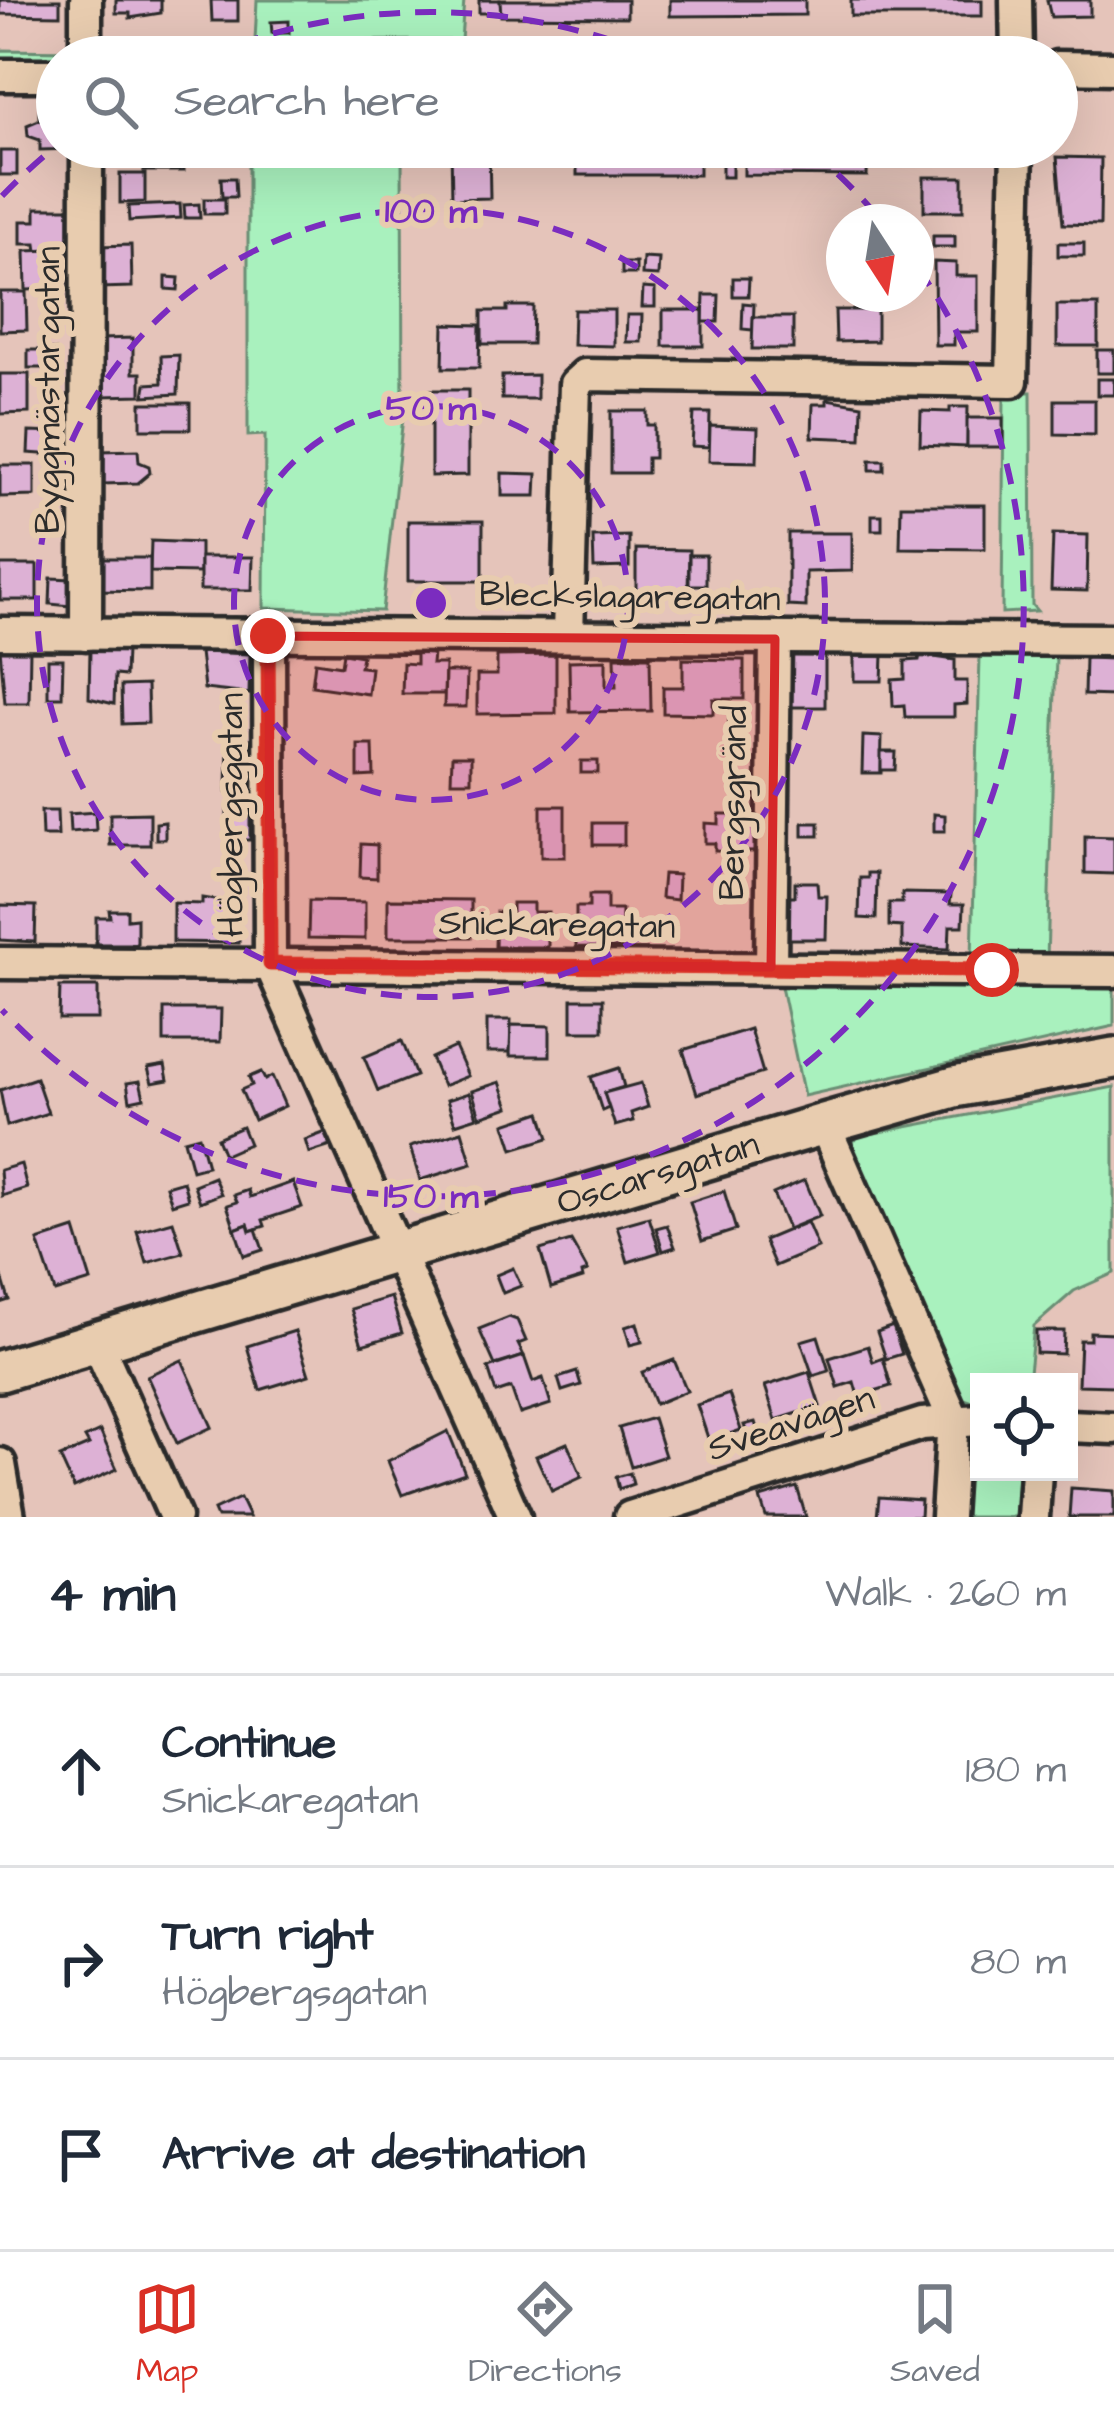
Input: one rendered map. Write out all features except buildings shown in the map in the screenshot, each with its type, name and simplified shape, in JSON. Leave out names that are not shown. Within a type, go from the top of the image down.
[{"type":"main road","name":"Oscarsgatan","points":[[0,1371],[824,1124],[954,1088],[1114,1058]]},
{"type":"street","points":[[86,0],[86,36]]},
{"type":"street","points":[[1016,0],[1017,36]]},
{"type":"street","points":[[1078,68],[1114,68]]},
{"type":"street","points":[[0,75],[36,75]]},
{"type":"street","name":"Byggmästargatan","points":[[86,634],[87,168]]},
{"type":"street","points":[[568,635],[574,385],[585,375],[1012,381],[1017,168]]},
{"type":"street","name":"Bleckslagaregatan","points":[[0,633],[1114,640]]},
{"type":"street","name":"Högbergsgatan","points":[[268,636],[270,964],[515,1517]]},
{"type":"street","name":"Bergsgränd","points":[[771,967],[775,639]]},
{"type":"street","name":"Snickaregatan","points":[[0,963],[1114,971]]},
{"type":"street","points":[[824,1124],[966,1419],[947,1517]]},
{"type":"street","points":[[98,1342],[175,1517]]},
{"type":"street","name":"Sveavägen","points":[[630,1517],[966,1419]]},
{"type":"street","points":[[1078,1426],[1114,1427]]},
{"type":"street","points":[[0,1464],[9,1517]]},
{"type":"street","points":[[1033,1517],[1035,1481]]},
{"type":"highlighted area","points":[[269,636],[775,639],[771,967],[270,964]]},
{"type":"green space","points":[[257,0],[464,0],[461,36],[255,36]]},
{"type":"green space","points":[[0,50],[36,51],[36,59],[0,59]]},
{"type":"green space","points":[[248,168],[402,168],[403,417],[382,611],[264,608],[265,435],[248,436]]},
{"type":"green space","points":[[1004,392],[1031,392],[1032,605],[1037,611],[1002,613]]},
{"type":"green space","points":[[980,656],[1056,656],[1047,961],[972,958]]},
{"type":"green space","points":[[780,982],[1114,982],[1114,1026],[804,1096]]},
{"type":"green space","points":[[1114,1087],[1114,1273],[1074,1291],[1034,1326],[1029,1373],[970,1373],[970,1401],[958,1397],[851,1143],[859,1136]]},
{"type":"green space","points":[[969,1451],[970,1481],[1025,1481],[1023,1517],[964,1517]]},
{"type":"route","points":[[268,636],[270,964],[992,970]]}]
